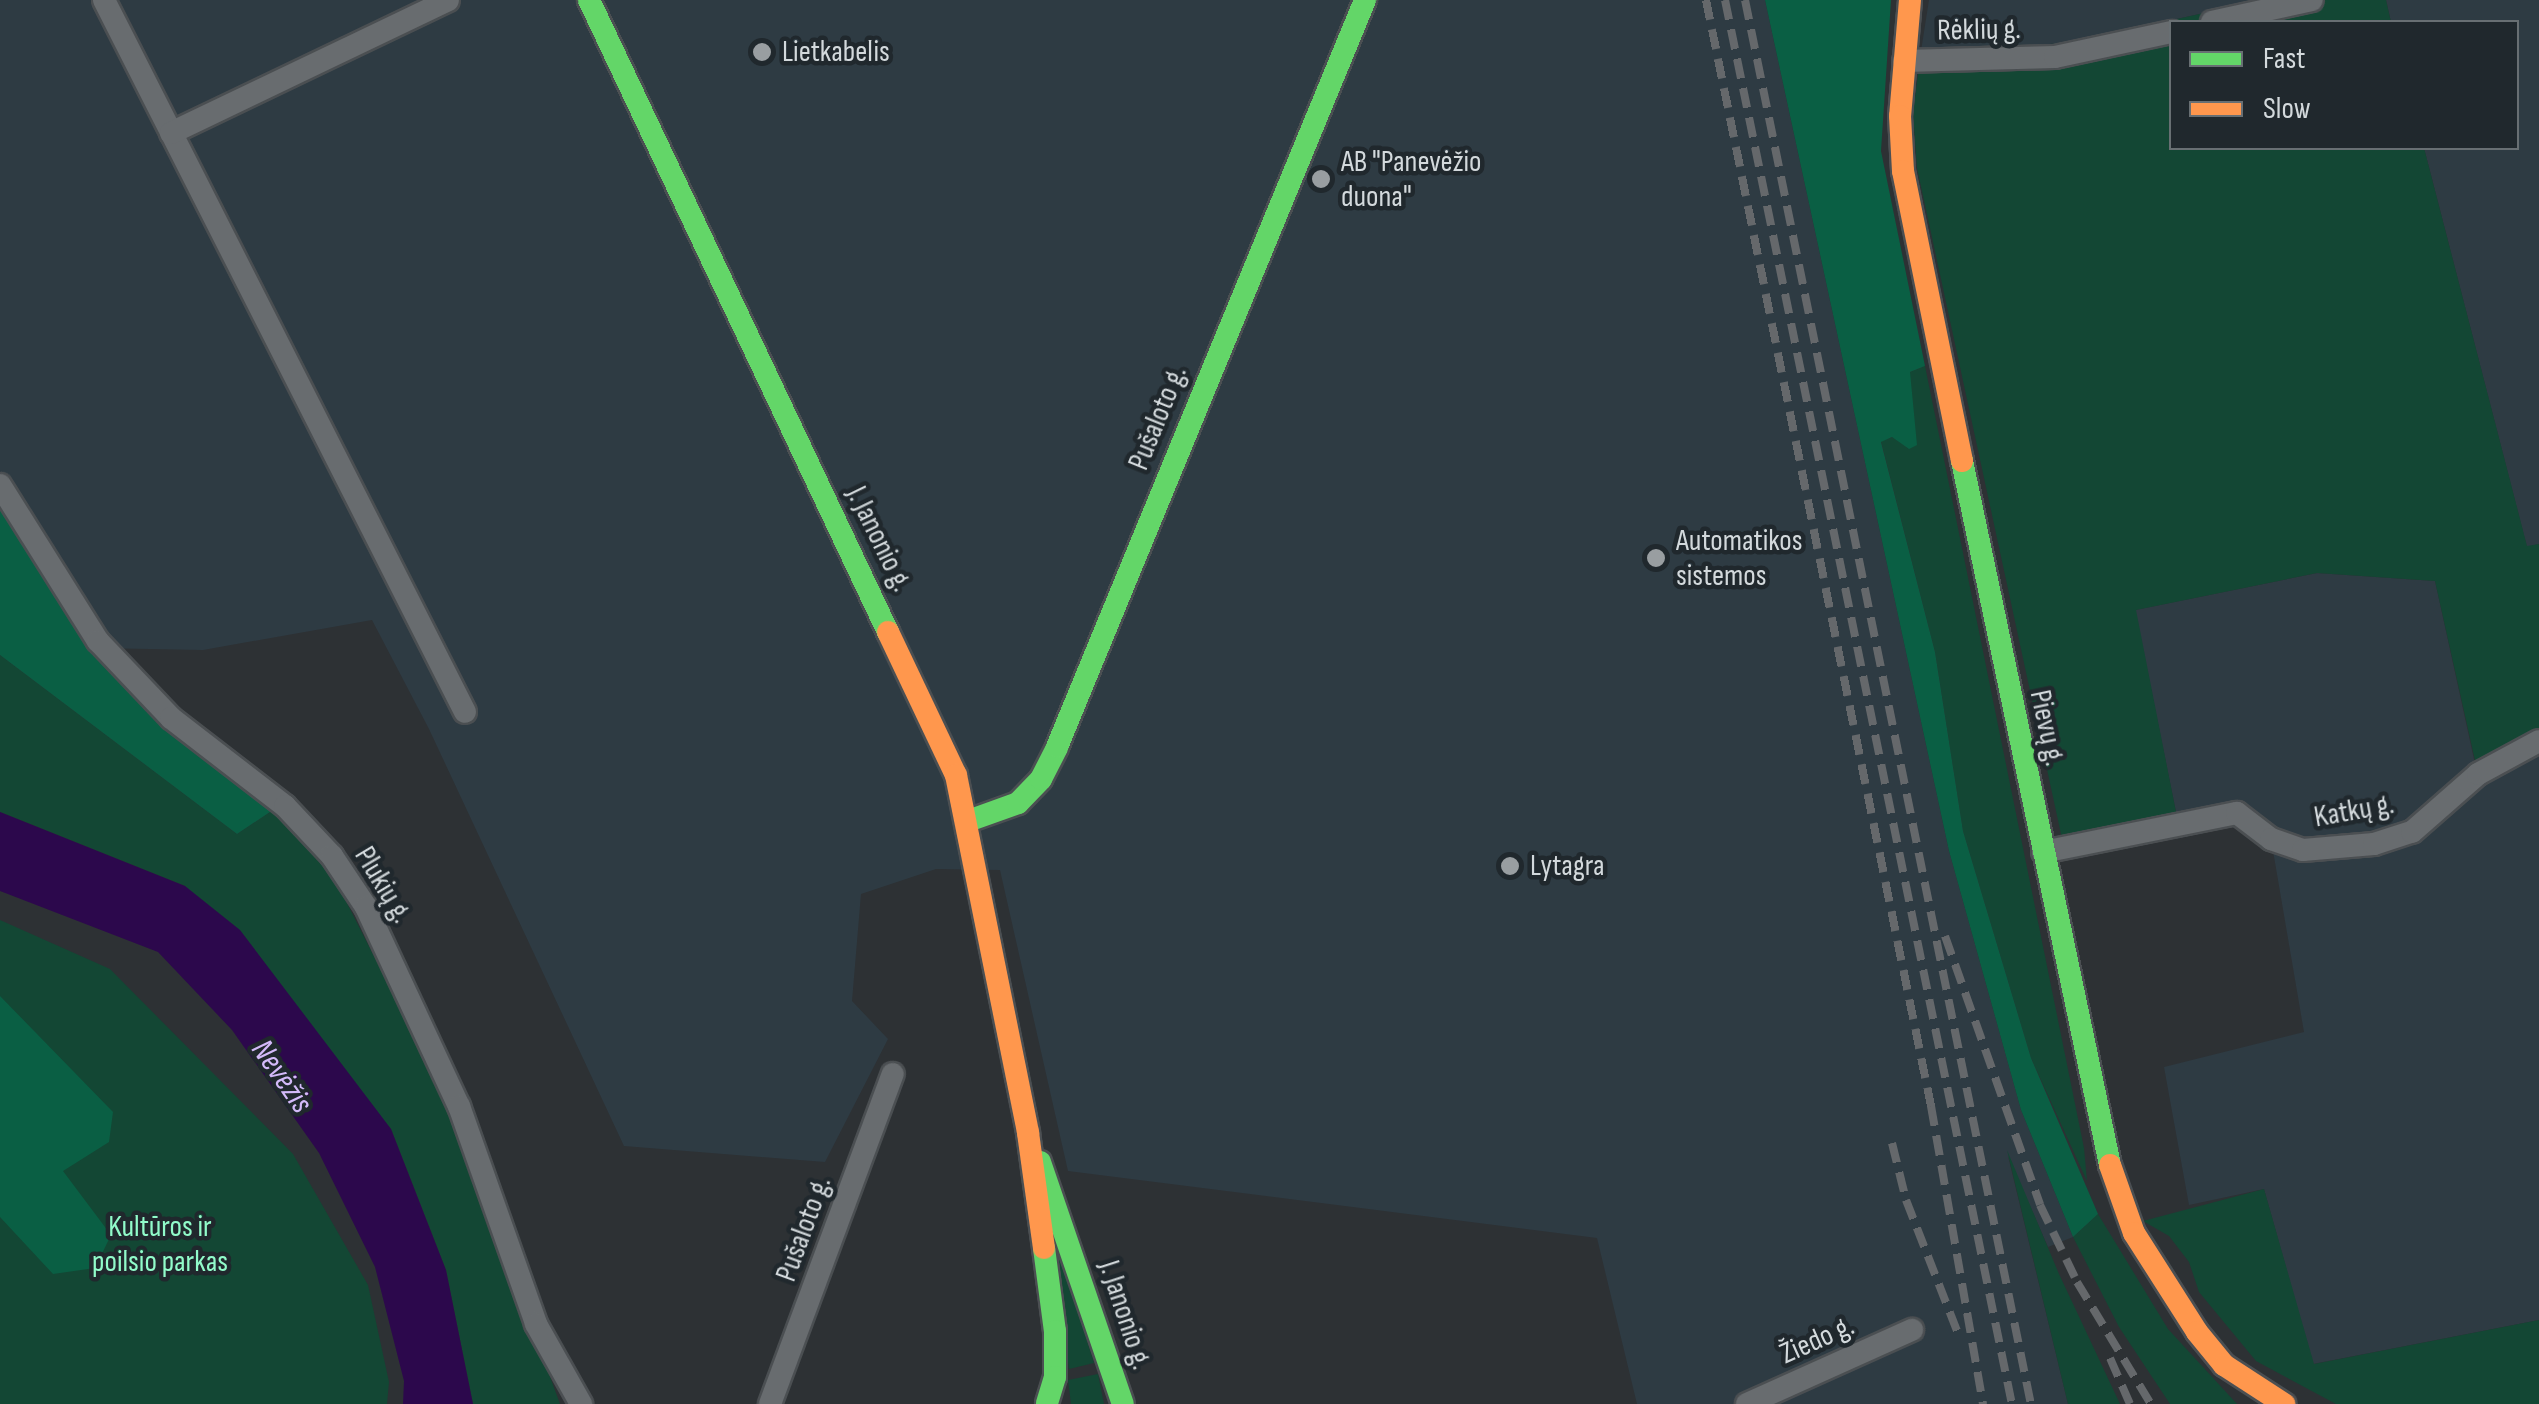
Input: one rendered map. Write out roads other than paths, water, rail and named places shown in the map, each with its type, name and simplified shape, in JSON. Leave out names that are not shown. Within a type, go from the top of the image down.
[{"type":"main road","name":"J. Janonio g.","points":[[589,0],[944,746],[968,821],[1028,1133],[1055,1330],[1056,1377],[1047,1404]]},
{"type":"main road","name":"Pušaloto g.","points":[[968,821],[1018,803],[1041,780],[1058,747],[1365,0]]},
{"type":"main road","name":"Pievų g.","points":[[1910,0],[1904,62],[1903,171],[2118,1198],[2197,1332],[2224,1365],[2284,1404]]},
{"type":"main road","name":"J. Janonio g.","points":[[1028,1133],[1123,1404]]},
{"type":"street","points":[[104,0],[465,712]]},
{"type":"street","points":[[172,133],[448,0]]},
{"type":"street","points":[[2221,20],[2312,0]]},
{"type":"street","name":"Rėklių g.","points":[[1904,62],[2056,58],[2169,33]]},
{"type":"street","name":"Plukių g.","points":[[0,485],[98,642],[171,718],[284,806],[332,856],[366,907],[460,1106],[536,1324],[582,1404]]},
{"type":"street","name":"Katkų g.","points":[[2043,852],[2237,814],[2271,839],[2304,850],[2374,844],[2412,832],[2478,774],[2539,741]]},
{"type":"street","name":"Pušaloto g.","points":[[770,1404],[893,1074]]},
{"type":"street","name":"Žiedo g.","points":[[1748,1404],[1912,1330]]},
{"type":"water","name":"Nevėžis","points":[[0,812],[185,886],[240,930],[391,1129],[446,1270],[473,1404],[403,1404],[404,1381],[375,1267],[319,1153],[232,1030],[158,952],[0,891]]},
{"type":"railway","points":[[1706,0],[1931,1106],[1983,1404]]},
{"type":"railway","points":[[1725,0],[2012,1404]]},
{"type":"railway","points":[[1745,0],[2031,1404]]},
{"type":"railway","points":[[1945,936],[2040,1205],[2077,1282],[2151,1404]]},
{"type":"railway","points":[[1892,1143],[1906,1200],[1957,1331]]},
{"type":"railway","points":[[2110,1358],[2130,1404]]},
{"type":"place","name":"Lietkabelis","points":[[762,52]]},
{"type":"place","name":"AB \"Panevėžio duona\"","points":[[1321,179]]},
{"type":"place","name":"Automatikos sistemos","points":[[1656,558]]},
{"type":"place","name":"Lytagra","points":[[1510,866]]},
{"type":"park label","name":"Kultūros ir poilsio parkas","points":[[160,1244]]}]
